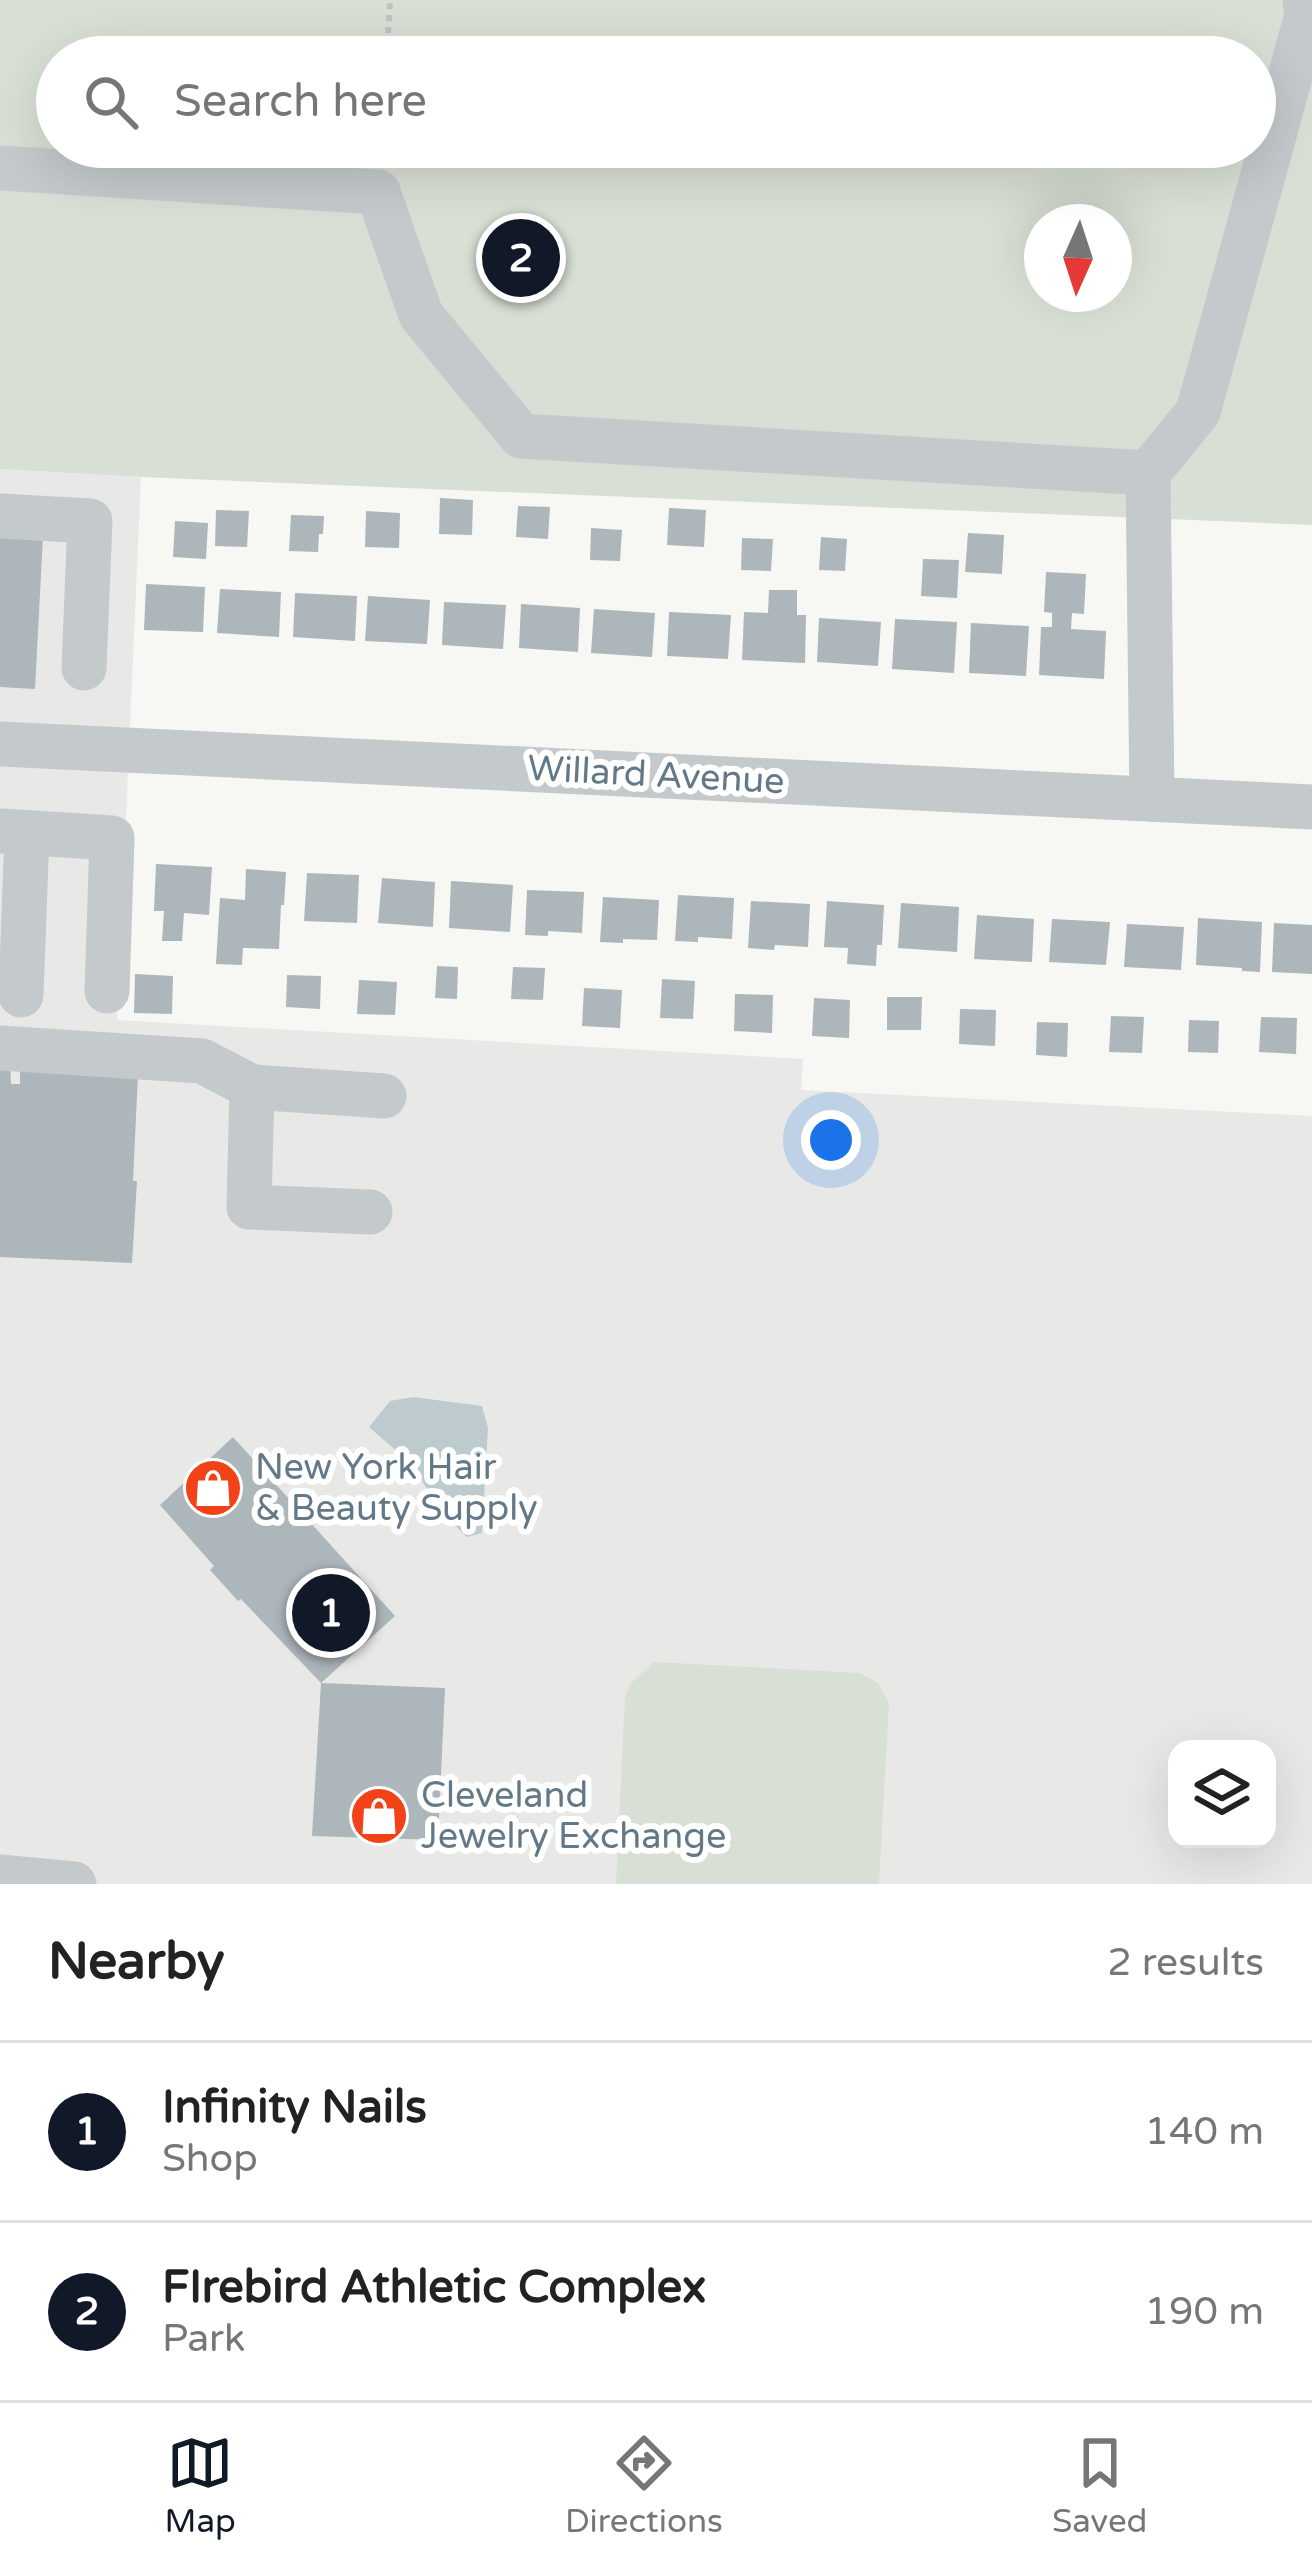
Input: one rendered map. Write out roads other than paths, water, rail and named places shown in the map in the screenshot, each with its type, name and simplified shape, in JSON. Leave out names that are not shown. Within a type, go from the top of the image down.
[{"type":"street","points":[[1276,128],[1307,15],[1305,0]]},
{"type":"street","points":[[0,168],[378,192],[421,316],[521,436],[1148,473]]},
{"type":"street","points":[[1151,799],[1148,473],[1198,412],[1265,168]]},
{"type":"street","points":[[0,516],[91,520],[84,668]]},
{"type":"street","name":"Willard Avenue","points":[[0,744],[1312,807]]},
{"type":"street","points":[[21,995],[13,832],[112,838],[106,992]]},
{"type":"street","points":[[0,1048],[202,1061],[252,1087],[384,1096]]},
{"type":"street","points":[[252,1087],[249,1207],[370,1212]]},
{"type":"street","points":[[0,1877],[74,1884]]},
{"type":"place","name":"FIrebird Athletic Complex","points":[[521,258]]},
{"type":"place","name":"New York Hair & Beauty Supply","points":[[213,1488]]},
{"type":"place","name":"Infinity Nails","points":[[331,1613]]},
{"type":"place","name":"Cleveland Jewelry Exchange","points":[[379,1816]]}]
